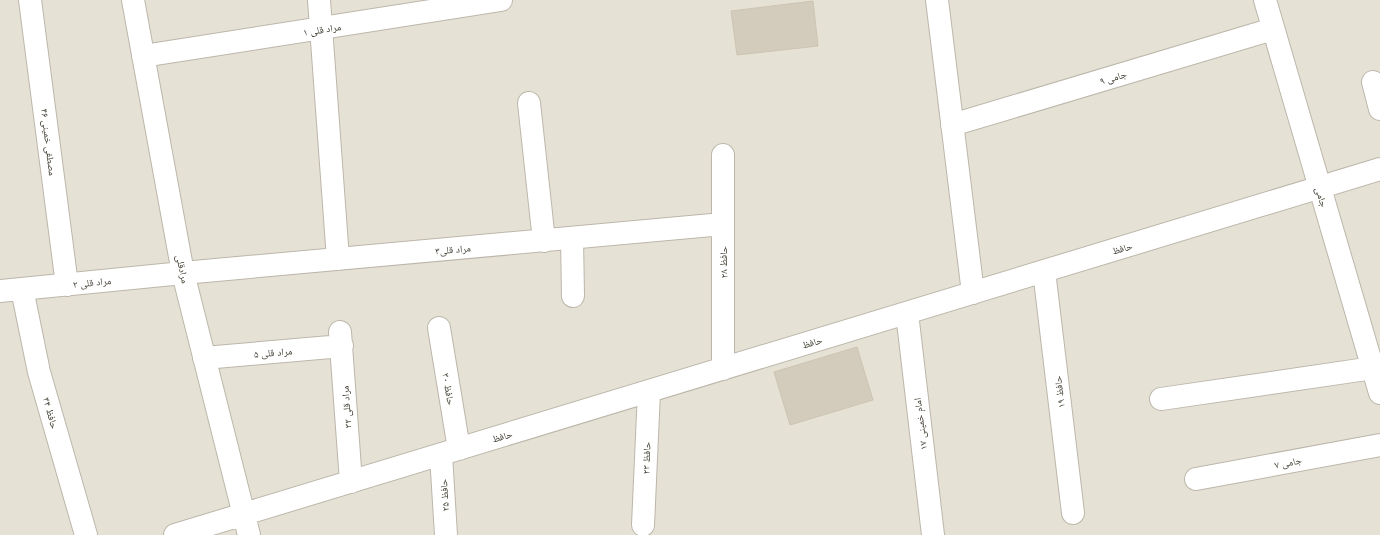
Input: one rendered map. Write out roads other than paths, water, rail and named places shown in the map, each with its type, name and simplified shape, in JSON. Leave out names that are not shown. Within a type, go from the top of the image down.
[{"type":"street","name":"مصطفی خمینی ۴۶","points":[[30,0],[67,285]]},
{"type":"street","name":"مرادقلی","points":[[133,0],[183,273],[246,525]]},
{"type":"street","points":[[319,0],[338,259]]},
{"type":"street","name":"مراد قلی ۱","points":[[143,56],[321,29],[472,2],[501,0]]},
{"type":"street","points":[[937,0],[973,293]]},
{"type":"street","name":"جامی","points":[[1265,0],[1377,378]]},
{"type":"street","name":"جامی ۹","points":[[952,125],[1273,29]]},
{"type":"street","points":[[1373,82],[1380,109]]},
{"type":"street","points":[[530,103],[544,240]]},
{"type":"street","name":"حافظ ۲۸","points":[[723,155],[723,369]]},
{"type":"street","name":"حافظ","points":[[175,535],[246,525],[350,482],[1380,169]]},
{"type":"street","name":"مراد قلی۳","points":[[183,273],[723,224]]},
{"type":"street","points":[[572,238],[573,296]]},
{"type":"street","name":"حافظ ۱۹","points":[[1044,271],[1073,513]]},
{"type":"street","name":"مراد قلی ۲","points":[[0,291],[183,273]]},
{"type":"street","name":"حافظ ۳۴","points":[[22,289],[39,372],[86,535]]},
{"type":"street","name":"امام خمینی ۱۷","points":[[907,313],[933,535]]},
{"type":"street","name":"حافظ ۳۰","points":[[439,328],[450,452]]},
{"type":"street","name":"مراد قلی ۵","points":[[204,358],[341,339]]},
{"type":"street","name":"مراد قلی ۳۲","points":[[341,339],[350,482]]},
{"type":"street","points":[[1161,399],[1377,378]]},
{"type":"street","name":"حافظ ۲۳","points":[[643,524],[648,392]]},
{"type":"street","name":"جامی ۷","points":[[1196,479],[1380,445]]},
{"type":"street","name":"حافظ ۲۵","points":[[446,535],[450,452]]}]
